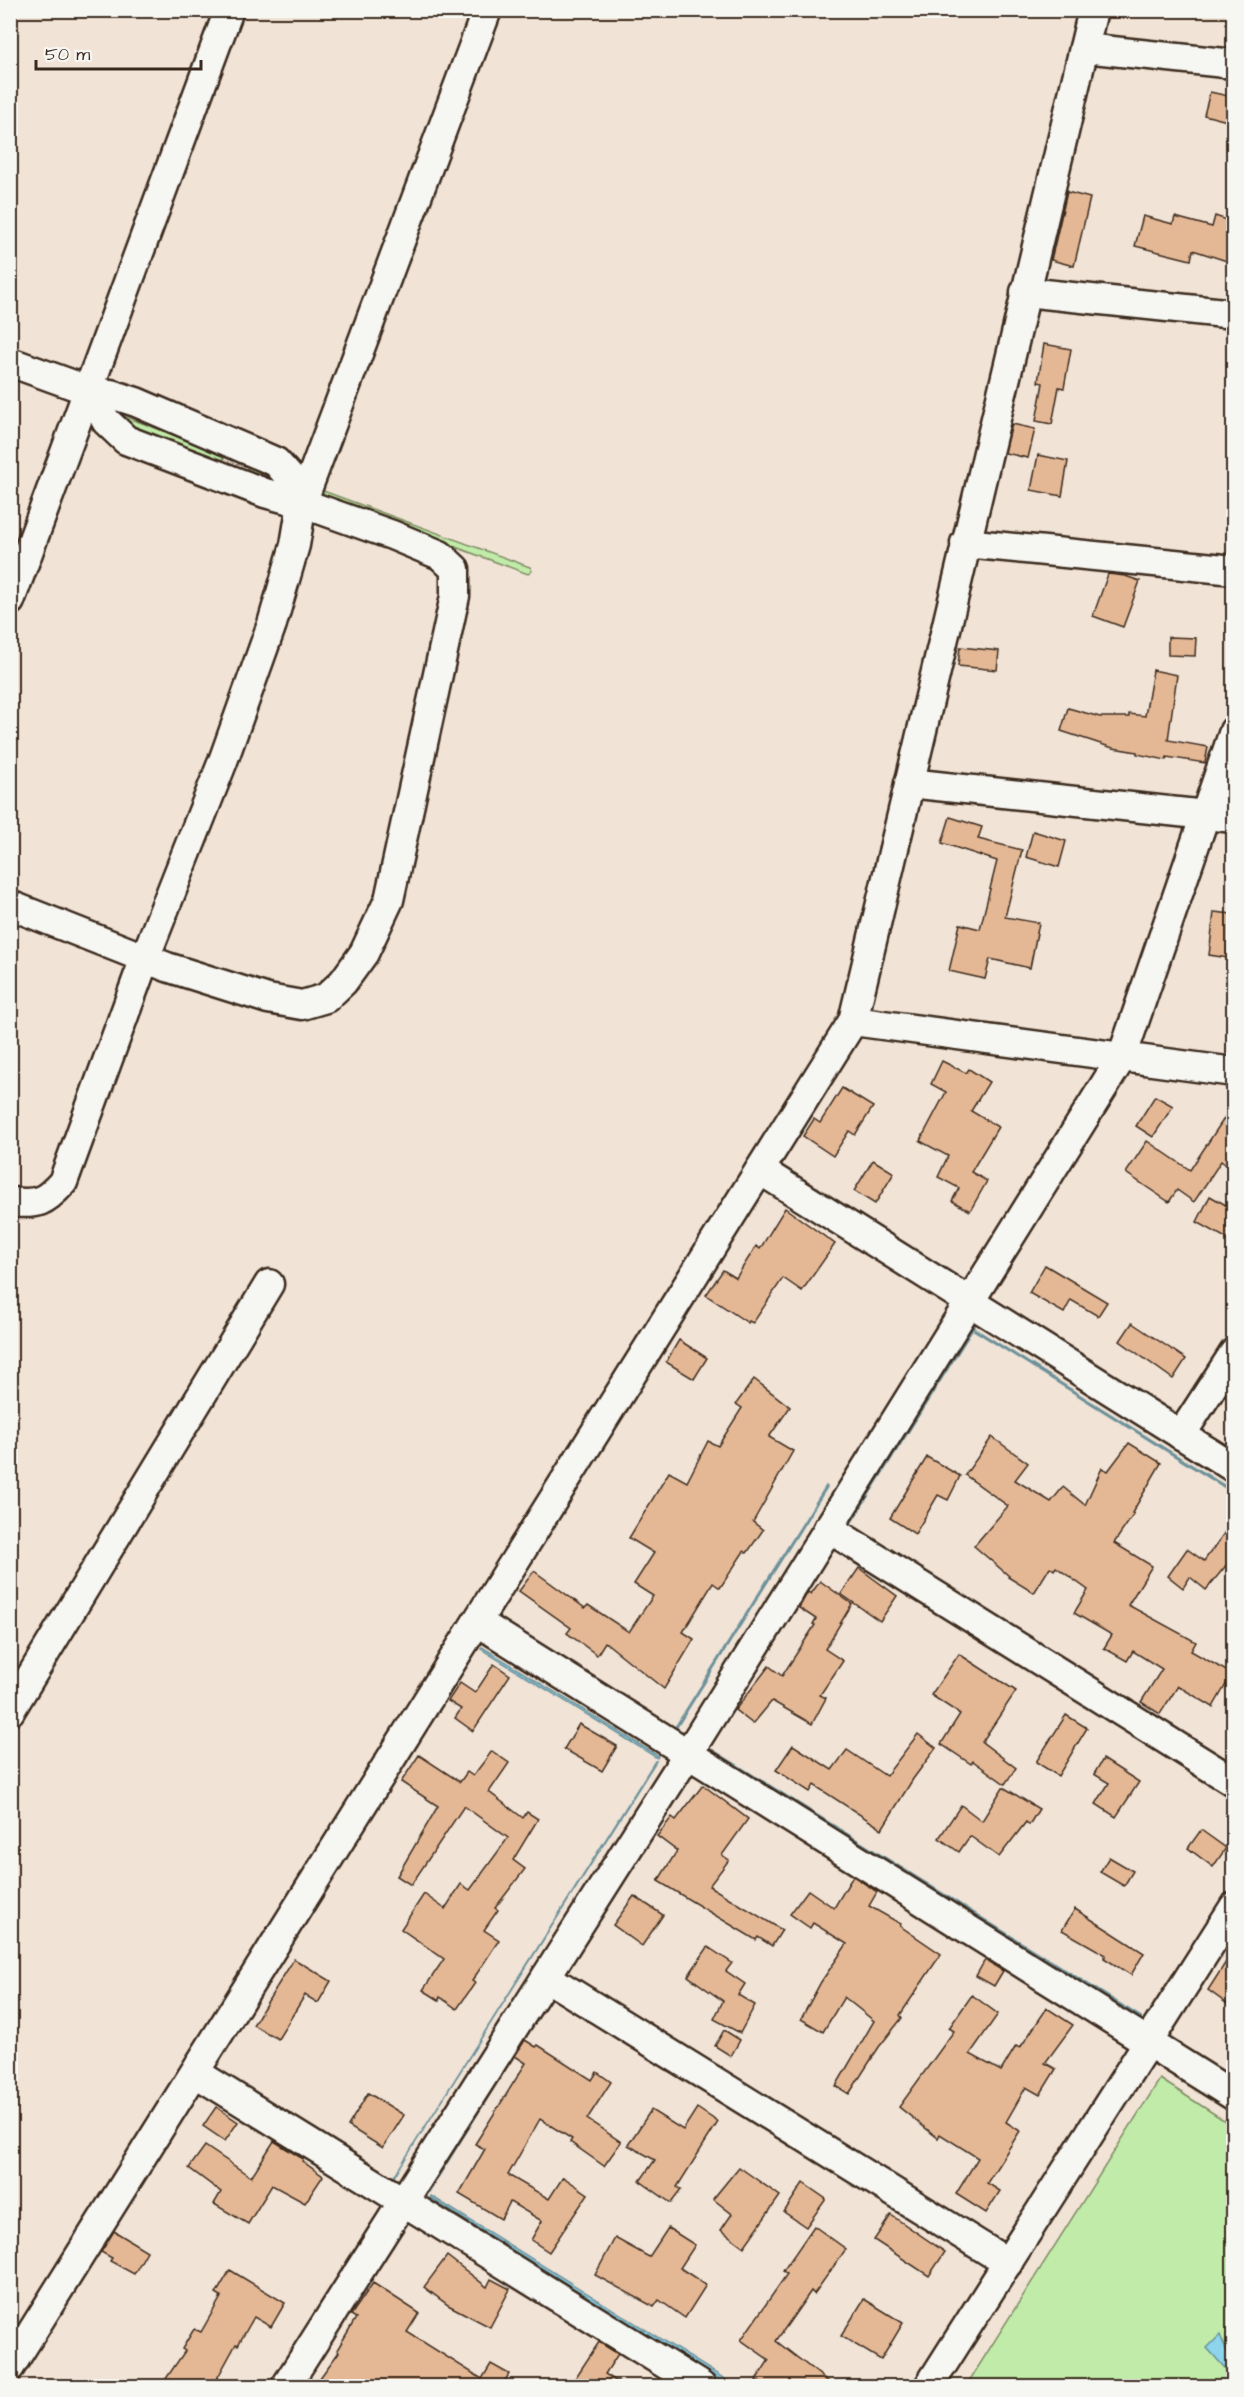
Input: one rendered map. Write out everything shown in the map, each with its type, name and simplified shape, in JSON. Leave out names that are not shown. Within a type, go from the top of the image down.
[{"type":"street","points":[[10,601],[90,392],[229,10]]},
{"type":"street","points":[[10,1202],[32,1205],[49,1197],[63,1182],[145,958],[223,761],[272,624],[295,545],[302,503],[487,10]]},
{"type":"street","points":[[10,2367],[853,1021],[1093,10]]},
{"type":"street","points":[[1084,48],[1233,64]]},
{"type":"street","points":[[1026,292],[1233,314]]},
{"type":"street","points":[[10,362],[90,392],[111,394],[136,402],[276,462],[294,481],[302,503]]},
{"type":"street","points":[[10,905],[145,958],[268,999],[302,1005],[326,998],[343,981],[364,953],[389,900],[455,596],[455,569],[440,555],[392,535],[302,503],[265,493],[126,440],[106,421],[90,392]]},
{"type":"street","points":[[965,543],[1233,570]]},
{"type":"street","points":[[286,2386],[688,1754],[1122,1057],[1233,730]]},
{"type":"street","points":[[909,783],[1233,818]]},
{"type":"street","points":[[853,1021],[1233,1072]]},
{"type":"street","points":[[760,1170],[1233,1468]]},
{"type":"street","points":[[10,1711],[269,1284]]},
{"type":"street","points":[[1181,1435],[1233,1353]]},
{"type":"street","points":[[828,1528],[1233,1782]]},
{"type":"street","points":[[478,1622],[1233,2096]]},
{"type":"street","points":[[929,2386],[1233,1907]]},
{"type":"street","points":[[546,1977],[1008,2263]]},
{"type":"street","points":[[196,2073],[701,2386]]},
{"type":"green space","points":[[104,409],[223,453],[224,459],[220,460],[102,416]]},
{"type":"green space","points":[[250,464],[530,567],[532,571],[528,574],[248,470],[247,465]]},
{"type":"green space","points":[[1160,2079],[1233,2126],[1233,2386],[966,2386]]},
{"type":"water","points":[[974,1323],[976,1324],[850,1525],[848,1523]]},
{"type":"water","points":[[974,1330],[1233,1491],[1233,1493]]},
{"type":"water","points":[[827,1487],[675,1730],[674,1729]]},
{"type":"water","points":[[482,1647],[658,1756],[657,1758],[481,1649]]},
{"type":"water","points":[[713,1750],[1141,2017],[1141,2019],[712,1752]]},
{"type":"water","points":[[655,1761],[656,1761],[393,2178]]},
{"type":"water","points":[[699,1775],[1127,2044],[1127,2047],[697,1777]]},
{"type":"water","points":[[549,1997],[429,2192],[427,2191]]},
{"type":"water","points":[[431,2196],[736,2386],[730,2386],[430,2198]]},
{"type":"water","points":[[1220,2335],[1228,2354],[1233,2358],[1233,2377],[1207,2348]]},
{"type":"building","points":[[1210,92],[1233,97],[1231,122],[1204,115]]},
{"type":"building","points":[[1067,192],[1090,198],[1074,266],[1051,260]]},
{"type":"building","points":[[1143,216],[1173,224],[1175,217],[1212,227],[1215,216],[1233,222],[1233,263],[1193,250],[1191,260],[1135,246]]},
{"type":"building","points":[[1044,344],[1071,349],[1064,388],[1059,387],[1052,424],[1036,421],[1043,383],[1038,382]]},
{"type":"building","points":[[1012,424],[1035,429],[1028,458],[1005,453]]},
{"type":"building","points":[[1038,455],[1068,461],[1062,496],[1031,490]]},
{"type":"building","points":[[1108,574],[1140,581],[1123,627],[1093,616]]},
{"type":"building","points":[[1168,637],[1196,638],[1195,656],[1168,655]]},
{"type":"building","points":[[960,647],[999,651],[997,670],[958,666]]},
{"type":"building","points":[[1153,670],[1177,675],[1168,740],[1208,747],[1205,763],[1167,757],[1166,760],[1137,754],[1137,752],[1113,748],[1061,731],[1068,708],[1100,717],[1129,717],[1129,714],[1145,716]]},
{"type":"building","points":[[950,817],[982,827],[978,839],[1022,850],[1005,917],[1039,923],[1030,968],[990,959],[985,979],[949,971],[960,924],[980,929],[997,861],[942,843]]},
{"type":"building","points":[[1033,831],[1066,841],[1059,867],[1026,857]]},
{"type":"building","points":[[1214,912],[1232,914],[1228,958],[1209,955]]},
{"type":"building","points":[[942,1061],[966,1073],[969,1069],[989,1082],[971,1111],[998,1127],[971,1172],[987,1181],[970,1211],[952,1201],[959,1188],[938,1177],[948,1156],[920,1141],[946,1092],[931,1084]]},
{"type":"building","points":[[842,1088],[873,1107],[855,1135],[849,1131],[833,1156],[803,1136],[814,1119],[820,1123]]},
{"type":"building","points":[[1155,1096],[1173,1106],[1153,1137],[1136,1126]]},
{"type":"building","points":[[1233,1105],[1233,1170],[1221,1161],[1194,1202],[1177,1190],[1169,1202],[1126,1173],[1147,1141],[1190,1170]]},
{"type":"building","points":[[873,1160],[894,1173],[875,1204],[854,1191]]},
{"type":"building","points":[[1210,1196],[1233,1209],[1233,1242],[1197,1222]]},
{"type":"building","points":[[785,1208],[835,1244],[802,1291],[783,1278],[753,1323],[749,1321],[748,1323],[706,1295],[723,1270],[736,1278],[756,1246],[760,1249]]},
{"type":"building","points":[[1045,1265],[1107,1302],[1098,1316],[1071,1300],[1064,1313],[1029,1293]]},
{"type":"building","points":[[1132,1323],[1186,1359],[1173,1379],[1120,1341]]},
{"type":"building","points":[[679,1340],[707,1358],[694,1379],[666,1362]]},
{"type":"building","points":[[754,1379],[790,1407],[769,1437],[793,1451],[753,1522],[763,1530],[747,1553],[744,1551],[720,1588],[713,1583],[683,1632],[694,1639],[664,1689],[605,1642],[597,1655],[567,1633],[571,1628],[519,1591],[534,1571],[585,1608],[588,1605],[629,1632],[653,1596],[634,1584],[654,1553],[629,1538],[669,1472],[687,1482],[708,1441],[718,1446],[742,1408],[736,1404]]},
{"type":"building","points":[[992,1437],[1028,1463],[1015,1480],[1051,1502],[1063,1487],[1085,1505],[1102,1468],[1108,1471],[1129,1443],[1161,1463],[1132,1513],[1134,1514],[1114,1543],[1152,1566],[1128,1605],[1196,1642],[1191,1651],[1232,1674],[1213,1707],[1178,1686],[1160,1714],[1141,1702],[1162,1669],[1133,1651],[1127,1661],[1104,1648],[1112,1635],[1074,1613],[1088,1590],[1056,1567],[1054,1570],[1050,1567],[1034,1593],[1008,1577],[974,1546],[1008,1506],[965,1475]]},
{"type":"building","points":[[927,1457],[960,1476],[948,1500],[938,1495],[915,1534],[890,1518]]},
{"type":"building","points":[[1233,1521],[1233,1557],[1206,1590],[1190,1577],[1183,1588],[1168,1576],[1187,1549],[1204,1561]]},
{"type":"building","points":[[859,1568],[897,1596],[880,1621],[841,1594]]},
{"type":"building","points":[[820,1581],[852,1604],[825,1649],[843,1661],[820,1695],[826,1698],[812,1724],[772,1701],[753,1724],[735,1710],[769,1666],[782,1676],[815,1625],[813,1624],[816,1619],[799,1608],[808,1592],[811,1594]]},
{"type":"building","points":[[959,1654],[1016,1691],[982,1742],[1016,1768],[1005,1784],[973,1761],[971,1764],[941,1744],[960,1714],[931,1695]]},
{"type":"building","points":[[494,1664],[510,1675],[473,1731],[455,1718],[461,1709],[448,1701],[460,1683],[475,1693]]},
{"type":"building","points":[[1066,1715],[1087,1728],[1058,1776],[1036,1762]]},
{"type":"building","points":[[579,1724],[617,1746],[602,1771],[564,1749]]},
{"type":"building","points":[[918,1734],[936,1748],[913,1779],[882,1829],[814,1785],[810,1792],[776,1770],[793,1745],[832,1770],[847,1750],[886,1776]]},
{"type":"building","points":[[492,1751],[509,1763],[489,1792],[523,1818],[527,1812],[538,1819],[513,1860],[525,1869],[495,1908],[498,1910],[484,1930],[499,1940],[472,1981],[475,1983],[457,2009],[440,1997],[439,2000],[423,1990],[444,1959],[401,1929],[424,1894],[445,1909],[461,1884],[470,1890],[508,1838],[464,1806],[411,1885],[397,1876],[438,1806],[401,1782],[419,1755],[460,1782],[467,1772],[473,1776]]},
{"type":"building","points":[[1103,1759],[1139,1782],[1116,1817],[1096,1804],[1109,1783],[1094,1774]]},
{"type":"building","points":[[703,1785],[748,1819],[722,1855],[729,1860],[709,1886],[782,1930],[772,1946],[758,1937],[756,1940],[658,1881],[677,1851],[657,1836],[672,1817],[676,1820]]},
{"type":"building","points":[[1003,1787],[1039,1809],[1029,1825],[1026,1822],[999,1857],[970,1836],[959,1852],[939,1838],[961,1805],[982,1821]]},
{"type":"building","points":[[1201,1830],[1226,1848],[1213,1867],[1188,1848]]},
{"type":"building","points":[[1109,1857],[1133,1871],[1124,1886],[1100,1872]]},
{"type":"building","points":[[853,1876],[877,1892],[869,1906],[901,1924],[900,1926],[941,1954],[900,2015],[902,2018],[879,2047],[849,2094],[836,2086],[874,2021],[844,1997],[823,2032],[801,2019],[821,1982],[847,1944],[813,1923],[810,1928],[790,1914],[808,1890],[834,1908]]},
{"type":"building","points":[[634,1896],[663,1915],[642,1946],[613,1925]]},
{"type":"building","points":[[1075,1909],[1144,1953],[1131,1975],[1104,1958],[1106,1955],[1062,1930]]},
{"type":"building","points":[[708,1947],[732,1963],[726,1971],[745,1984],[738,1995],[755,2005],[740,2033],[714,2019],[723,2001],[688,1976]]},
{"type":"building","points":[[1233,1951],[1233,2008],[1208,1990]]},
{"type":"building","points":[[294,1959],[331,1981],[318,2003],[305,1995],[278,2039],[253,2025]]},
{"type":"building","points":[[985,1960],[1003,1971],[994,1986],[976,1976]]},
{"type":"building","points":[[972,1995],[998,2014],[970,2054],[1001,2071],[1016,2046],[1020,2048],[1047,2008],[1073,2025],[1045,2063],[1056,2069],[1040,2095],[1026,2087],[1006,2122],[1020,2131],[987,2183],[1000,2191],[986,2213],[956,2194],[978,2158],[940,2134],[938,2138],[899,2107],[954,2031],[949,2028]]},
{"type":"building","points":[[724,2030],[740,2040],[731,2056],[715,2046]]},
{"type":"building","points":[[525,2040],[536,2047],[538,2045],[592,2080],[597,2072],[611,2082],[587,2119],[621,2142],[604,2166],[570,2142],[572,2139],[540,2119],[508,2175],[549,2199],[563,2177],[588,2194],[549,2252],[531,2240],[542,2221],[510,2202],[501,2219],[459,2194],[485,2149],[475,2144],[526,2063],[515,2056]]},
{"type":"building","points":[[368,2093],[404,2115],[383,2148],[348,2126]]},
{"type":"building","points":[[216,2107],[238,2122],[225,2141],[203,2126]]},
{"type":"building","points":[[697,2108],[718,2122],[677,2187],[681,2190],[671,2203],[640,2181],[655,2160],[628,2145],[651,2110],[683,2130]]},
{"type":"building","points":[[274,2141],[303,2159],[302,2161],[323,2176],[305,2203],[272,2185],[248,2224],[214,2204],[221,2192],[189,2168],[205,2146],[251,2177]]},
{"type":"building","points":[[739,2167],[780,2196],[744,2247],[721,2230],[732,2214],[713,2199]]},
{"type":"building","points":[[803,2183],[826,2199],[806,2227],[784,2212]]},
{"type":"building","points":[[891,2215],[945,2252],[929,2276],[874,2240]]},
{"type":"building","points":[[814,2226],[846,2249],[814,2294],[811,2291],[776,2341],[834,2386],[765,2386],[756,2380],[769,2360],[741,2340],[787,2274],[783,2271]]},
{"type":"building","points":[[668,2228],[695,2245],[680,2268],[706,2285],[685,2318],[659,2300],[654,2307],[595,2275],[615,2238],[649,2257]]},
{"type":"building","points":[[114,2231],[147,2251],[134,2274],[110,2261],[112,2258],[101,2252]]},
{"type":"building","points":[[447,2256],[487,2287],[491,2279],[510,2289],[490,2327],[448,2305],[424,2287]]},
{"type":"building","points":[[230,2270],[285,2303],[271,2327],[254,2317],[213,2386],[161,2386],[185,2351],[182,2349],[194,2329],[201,2332],[221,2297],[216,2294]]},
{"type":"building","points":[[373,2283],[419,2313],[407,2332],[482,2379],[491,2364],[509,2374],[502,2386],[314,2386],[339,2352],[337,2350],[356,2318],[351,2315]]},
{"type":"building","points":[[864,2299],[903,2323],[881,2360],[841,2336]]},
{"type":"building","points":[[599,2342],[618,2354],[605,2374],[624,2386],[570,2386]]}]
